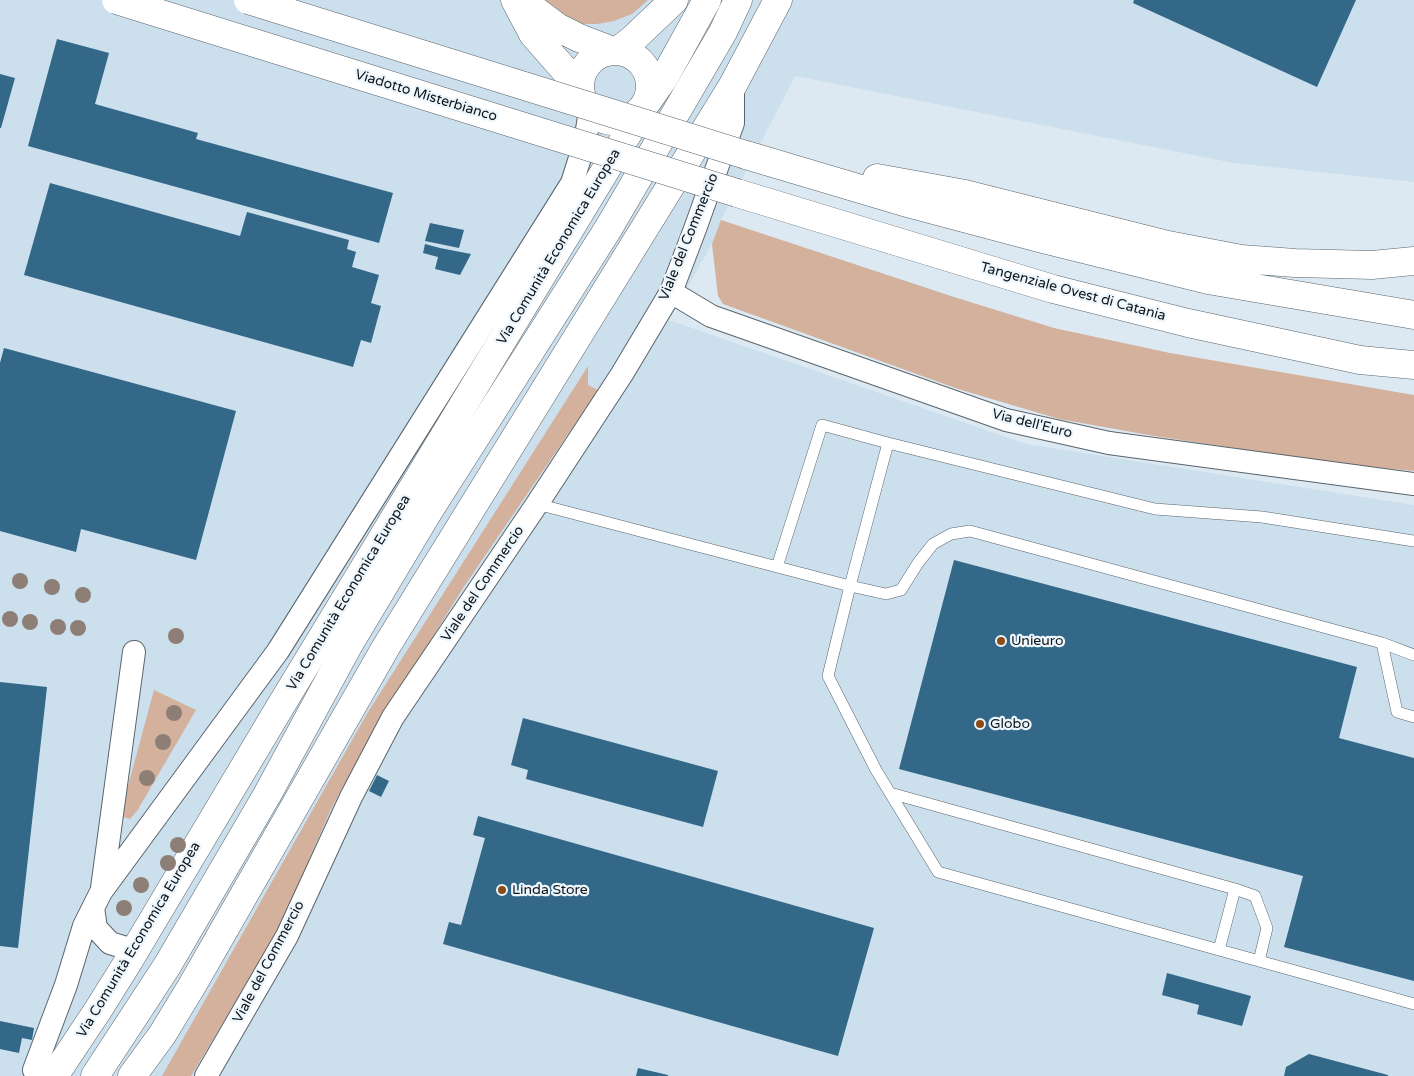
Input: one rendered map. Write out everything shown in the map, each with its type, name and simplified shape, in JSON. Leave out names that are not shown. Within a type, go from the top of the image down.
[{"type":"main road","name":"Viadotto Misterbianco","points":[[116,0],[737,193]]},
{"type":"main road","points":[[248,0],[746,155],[929,209],[1198,278],[1414,315]]},
{"type":"main road","points":[[515,0],[534,34],[569,75],[588,108],[597,116],[612,121],[628,119],[644,106],[650,85],[646,69],[634,56],[579,38],[557,27],[524,0]]},
{"type":"main road","points":[[588,108],[582,97],[581,88],[584,70],[596,57],[615,51],[633,39],[674,0]]},
{"type":"main road","name":"Via Comunità Economica Europea","points":[[54,1076],[98,1010],[644,106],[664,78],[707,0]]},
{"type":"main road","points":[[94,1076],[167,966],[267,795],[349,644],[428,512],[608,229],[718,40],[738,0]]},
{"type":"main road","points":[[132,1076],[162,1035],[193,984],[386,647],[733,85],[778,0]]},
{"type":"main road","points":[[746,155],[965,194],[1168,245],[1241,259],[1295,263],[1372,265],[1414,261]]},
{"type":"main road","name":"Tangenziale Ovest di Catania","points":[[737,193],[1053,289],[1188,323],[1360,360],[1414,365]]},
{"type":"main road","points":[[1360,360],[1414,377]]},
{"type":"street","name":"Viale del Commercio","points":[[206,1076],[287,936],[351,797],[394,717],[538,504],[622,374],[670,292],[696,229],[733,124],[733,85]]},
{"type":"street","points":[[46,1076],[34,1070],[66,985],[84,926],[97,900],[278,651],[572,183],[585,142],[588,108]]},
{"type":"street","name":"Via dell'Euro","points":[[670,292],[711,316],[1006,420],[1109,443],[1414,484]]},
{"type":"street","points":[[134,652],[97,900],[96,928],[110,943],[126,948],[136,947]]},
{"type":"lane","points":[[777,567],[822,424],[888,443],[1155,509],[1262,517],[1414,541]]},
{"type":"lane","points":[[888,443],[828,676],[876,770],[938,872],[1414,1004]]},
{"type":"lane","points":[[538,504],[886,594],[901,590],[933,544],[951,534],[970,531],[1382,643],[1414,655]]},
{"type":"lane","points":[[1382,643],[1397,712],[1414,717]]},
{"type":"lane","points":[[890,793],[1255,896],[1267,928],[1259,961]]},
{"type":"lane","points":[[1220,950],[1235,889]]},
{"type":"shaded area","points":[[0,0],[1414,0],[1414,182],[1234,163],[795,76],[721,220],[712,244],[669,320],[1026,444],[1414,505],[1414,1076],[0,1076]]},
{"type":"shaded area","points":[[539,0],[648,0],[632,14],[614,21],[597,24],[579,24],[553,14]]},
{"type":"shaded area","points":[[721,220],[1054,328],[1170,353],[1414,395],[1414,471],[1341,464],[1154,436],[1059,419],[958,389],[723,304],[718,296],[712,244]]},
{"type":"shaded area","points":[[588,366],[588,385],[598,390],[463,588],[365,746],[331,809],[273,939],[191,1076],[162,1076],[368,712]]},
{"type":"shaded area","points":[[154,690],[196,710],[137,811],[130,819],[124,817],[121,812]]},
{"type":"building","points":[[1134,0],[1356,0],[1317,87],[1133,3]]},
{"type":"building","points":[[57,39],[109,53],[95,104],[198,133],[196,139],[393,193],[379,243],[28,146]]},
{"type":"building","points":[[0,74],[15,78],[1,128],[0,128]]},
{"type":"building","points":[[50,183],[240,236],[247,212],[349,240],[347,249],[356,252],[352,267],[379,275],[371,303],[381,306],[371,343],[361,340],[353,367],[24,275]]},
{"type":"building","points":[[430,223],[464,230],[459,248],[425,241]]},
{"type":"building","points":[[425,244],[471,254],[460,275],[435,269],[438,257],[423,253]]},
{"type":"building","points":[[4,348],[236,411],[196,560],[81,529],[76,552],[0,531],[0,363]]},
{"type":"building","points":[[954,560],[1357,667],[1339,738],[1414,758],[1414,981],[1284,947],[1303,876],[899,769]]},
{"type":"building","points":[[0,682],[47,687],[18,948],[0,946]]},
{"type":"building","points":[[523,718],[718,771],[703,827],[526,779],[528,770],[511,765]]},
{"type":"building","points":[[377,775],[389,781],[381,797],[369,791]]},
{"type":"building","points":[[478,816],[874,928],[838,1056],[443,944],[449,922],[461,925],[485,838],[473,835]]},
{"type":"building","points":[[1167,973],[1251,996],[1242,1026],[1197,1014],[1199,1005],[1162,995]]},
{"type":"building","points":[[0,1021],[34,1028],[32,1040],[22,1038],[19,1053],[0,1049]]},
{"type":"building","points":[[1309,1054],[1388,1076],[1284,1076],[1286,1067]]},
{"type":"building","points":[[638,1068],[668,1075],[668,1076],[636,1076]]},
{"type":"place","name":"Unieuro","points":[[1001,641]]},
{"type":"place","name":"Globo","points":[[980,724]]},
{"type":"place","name":"Linda Store","points":[[502,890]]}]
